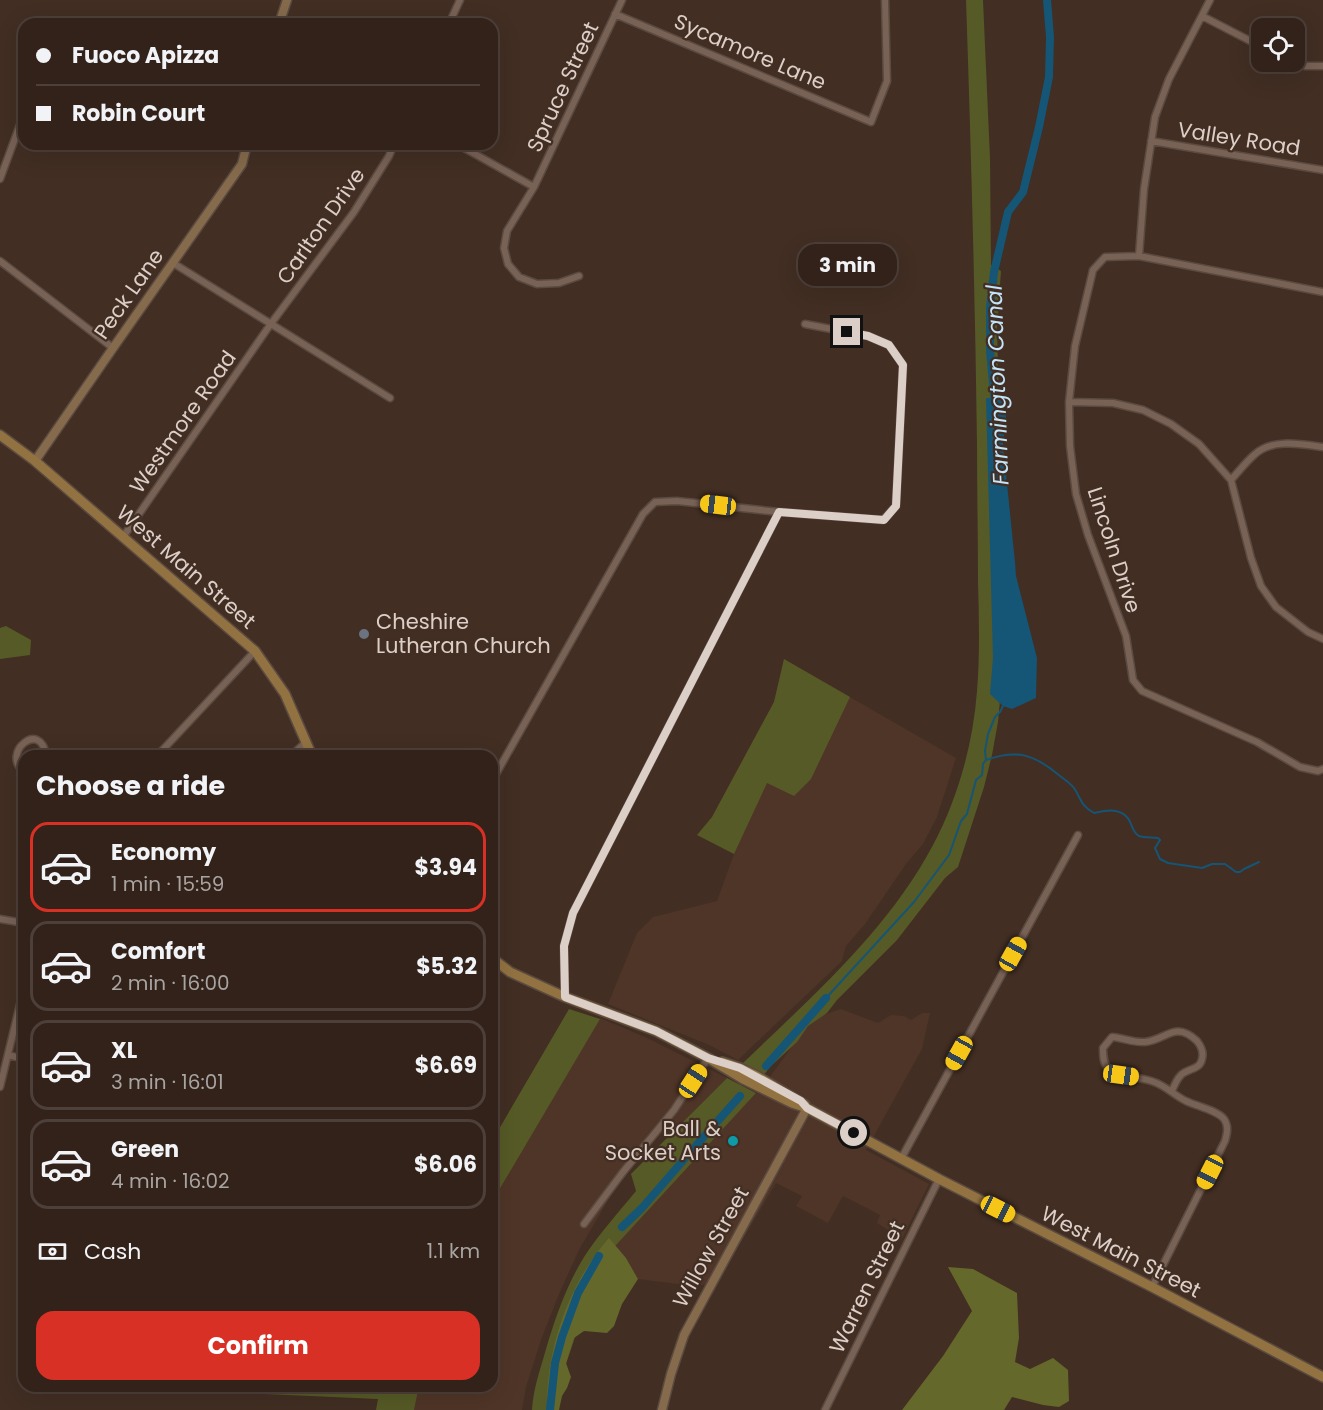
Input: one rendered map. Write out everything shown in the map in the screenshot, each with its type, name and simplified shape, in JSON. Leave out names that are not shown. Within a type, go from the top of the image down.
[{"type":"main road","name":"West Main Street","points":[[0,435],[35,461],[255,651],[285,694],[309,750]]},
{"type":"main road","name":"West Main Street","points":[[498,963],[510,972],[565,997],[656,1031],[708,1058],[757,1076],[803,1102],[807,1108],[901,1159],[1323,1376]]},
{"type":"street","points":[[281,18],[287,0]]},
{"type":"street","points":[[452,18],[460,0]]},
{"type":"street","name":"Spruce Street","points":[[579,276],[560,283],[537,284],[519,277],[508,264],[504,248],[507,231],[534,188],[622,0]]},
{"type":"street","name":"Sycamore Lane","points":[[615,14],[871,122],[887,81],[885,0]]},
{"type":"street","points":[[1139,256],[1144,189],[1155,117],[1169,79],[1210,0]]},
{"type":"street","points":[[1202,16],[1251,41]]},
{"type":"street","points":[[1305,66],[1323,66]]},
{"type":"street","points":[[0,179],[18,130]]},
{"type":"street","name":"Valley Road","points":[[1150,141],[1323,170]]},
{"type":"street","name":"Peck Lane","points":[[35,461],[242,164],[246,150]]},
{"type":"street","name":"Carlton Drive","points":[[270,325],[354,212],[392,150]]},
{"type":"street","points":[[468,150],[534,188]]},
{"type":"street","name":"Lincoln Drive","points":[[1323,292],[1139,256],[1104,257],[1093,270],[1075,346],[1069,402],[1070,446],[1076,494],[1088,535],[1126,636],[1133,680],[1142,691],[1257,742],[1300,766],[1318,771],[1323,769]]},
{"type":"street","points":[[0,261],[113,348]]},
{"type":"street","points":[[172,263],[390,398]]},
{"type":"street","points":[[498,771],[643,514],[655,502],[677,501],[884,520],[896,506],[903,365],[889,345],[868,336],[805,324]]},
{"type":"street","name":"Westmore Road","points":[[123,537],[270,325]]},
{"type":"street","points":[[1069,402],[1113,403],[1143,410],[1171,423],[1199,444],[1231,480],[1251,558],[1261,586],[1276,607],[1308,632],[1323,639]]},
{"type":"street","points":[[1231,480],[1256,453],[1275,444],[1294,443],[1323,447]]},
{"type":"street","points":[[565,997],[564,946],[573,913],[779,512]]},
{"type":"street","points":[[163,750],[255,651]]},
{"type":"street","points":[[18,766],[13,755],[16,745],[21,741],[31,739],[37,741],[44,750]]},
{"type":"street","points":[[297,750],[306,742]]},
{"type":"street","points":[[901,1159],[1078,835]]},
{"type":"street","points":[[0,919],[18,922]]},
{"type":"street","points":[[0,1087],[18,1013]]},
{"type":"street","points":[[1152,1287],[1225,1141],[1228,1130],[1224,1119],[1217,1114],[1184,1101],[1154,1081],[1121,1075],[1109,1069],[1104,1059],[1103,1048],[1112,1037],[1147,1042],[1171,1032],[1187,1034],[1199,1042],[1203,1051],[1202,1060],[1198,1067],[1183,1072],[1172,1091]]},
{"type":"street","points":[[8,1055],[18,1058]]},
{"type":"street","points":[[584,1224],[674,1110],[708,1058]]},
{"type":"street","name":"Willow Street","points":[[662,1410],[684,1335],[807,1108]]},
{"type":"street","name":"Warren Street","points":[[825,1410],[939,1179]]},
{"type":"shaded area","points":[[784,659],[956,758],[937,817],[923,844],[906,864],[865,924],[846,946],[842,961],[738,1060],[709,1045],[608,1004],[637,933],[653,917],[717,901],[734,854],[697,835],[712,817],[774,702]]},
{"type":"shaded area","points":[[841,1009],[878,1023],[891,1015],[904,1016],[911,1020],[922,1013],[930,1013],[922,1049],[866,1150],[929,1184],[902,1239],[877,1223],[880,1215],[843,1196],[828,1223],[796,1206],[802,1196],[776,1183],[717,1283],[693,1286],[638,1279],[626,1258],[615,1246],[756,1093],[761,1095],[772,1074],[812,1019]]},
{"type":"shaded area","points":[[600,1018],[645,1037],[727,1078],[672,1133],[665,1129],[619,1182],[580,1248],[559,1294],[526,1387],[522,1410],[414,1410],[418,1392],[498,1392],[498,1192]]},
{"type":"green space","points":[[966,0],[983,0],[990,158],[991,265],[1001,271],[997,327],[1003,559],[1001,689],[992,755],[958,867],[945,878],[897,940],[827,1013],[808,1026],[797,1042],[762,1077],[741,1065],[846,962],[893,907],[914,877],[933,845],[950,809],[963,770],[972,731],[978,677],[979,623],[975,333]]},
{"type":"green space","points":[[6,626],[31,640],[30,655],[0,659],[0,628]]},
{"type":"green space","points":[[784,659],[850,697],[811,779],[794,796],[767,783],[734,854],[697,835],[712,817],[774,702]]},
{"type":"green space","points":[[569,1009],[600,1019],[498,1192],[498,1131]]},
{"type":"green space","points":[[727,1078],[756,1093],[606,1256],[563,1373],[555,1410],[532,1410],[540,1369],[566,1293],[590,1248],[636,1191],[631,1174]]},
{"type":"green space","points":[[609,1238],[626,1258],[638,1279],[622,1304],[614,1326],[607,1333],[584,1331],[574,1338],[566,1363],[571,1377],[562,1396],[559,1410],[547,1410],[550,1364],[562,1319],[582,1276]]},
{"type":"green space","points":[[948,1267],[973,1269],[1017,1293],[1019,1338],[1015,1362],[1030,1369],[1053,1358],[1068,1370],[1069,1401],[1059,1407],[1012,1397],[1004,1410],[902,1410],[943,1356],[972,1311]]},
{"type":"green space","points":[[418,1392],[414,1410],[376,1410],[378,1399],[245,1393]]},
{"type":"water","points":[[986,398],[1001,398],[1007,408],[1003,444],[1016,576],[1037,658],[1036,698],[1012,709],[1003,706],[990,694],[993,658]]},
{"type":"waterway","name":"Farmington Canal","points":[[995,406],[990,350],[990,308],[994,272],[1008,212],[1023,192],[1049,77],[1050,37],[1047,0]]},
{"type":"waterway","points":[[826,998],[914,902],[949,855],[961,821],[967,814],[976,780],[982,775],[988,734],[995,717],[1003,706]]},
{"type":"waterway","points":[[986,760],[1016,754],[1042,763],[1071,784],[1089,810],[1094,813],[1120,812],[1128,819],[1136,834],[1158,838],[1160,840],[1155,848],[1160,859],[1168,863],[1202,868],[1212,864],[1225,864],[1236,872],[1240,872],[1259,862]]},
{"type":"waterway","name":"Farmington Canal","points":[[766,1066],[826,998]]},
{"type":"waterway","name":"Farmington Canal","points":[[622,1227],[642,1208],[740,1096]]},
{"type":"waterway","name":"Farmington Canal","points":[[550,1410],[555,1363],[562,1337],[578,1293],[599,1256]]},
{"type":"place","name":"Cheshire Lutheran Church","points":[[364,634]]},
{"type":"place","name":"Ball & Socket Arts","points":[[733,1141]]},
{"type":"route","points":[[847,332],[868,336],[889,345],[903,365],[896,506],[884,520],[779,512],[573,913],[564,946],[565,997],[656,1031],[708,1058],[757,1076],[803,1102],[807,1108],[854,1133]]}]
